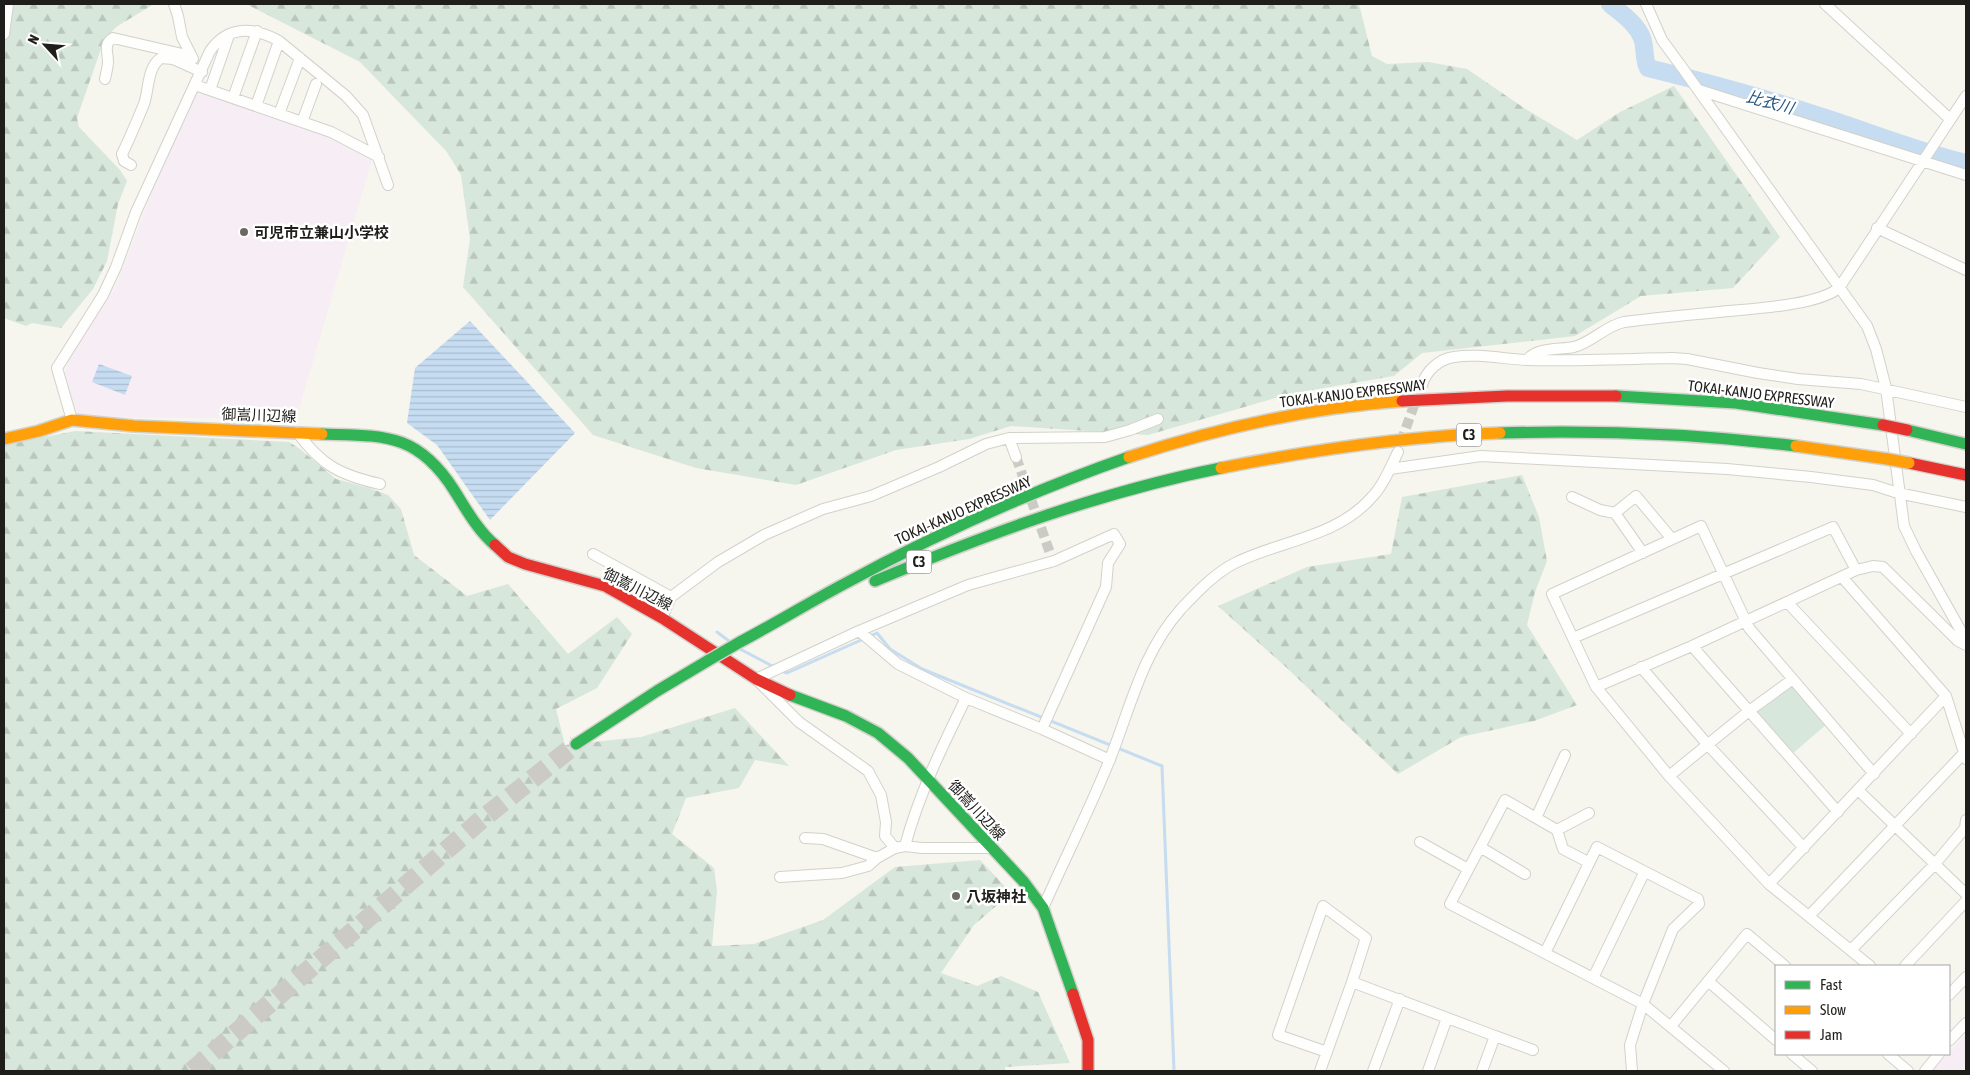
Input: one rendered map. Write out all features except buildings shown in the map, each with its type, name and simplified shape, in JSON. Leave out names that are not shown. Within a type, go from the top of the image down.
[{"type":"main road","name":"TOKAI-KANJO EXPRESSWAY","points":[[576,744],[657,691],[709,660],[842,585],[913,548],[1047,489],[1158,448],[1207,433],[1267,419],[1328,408],[1435,398],[1549,395],[1689,399],[1883,425],[1966,444]]},
{"type":"main road","name":"御嵩川辺線","points":[[4,439],[39,431],[72,420],[134,426],[380,436],[400,441],[417,450],[432,462],[450,482],[469,513],[491,542],[508,557],[525,564],[605,586],[662,618],[756,679],[805,702],[846,716],[878,733],[908,758],[1023,881],[1043,908],[1088,1040],[1088,1071]]},
{"type":"main road","name":"TOKAI-KANJO EXPRESSWAY","points":[[782,620],[921,561],[1058,510],[1158,482],[1274,458],[1346,446],[1478,435],[1632,432],[1738,439],[1887,458],[1966,475]]},
{"type":"street","points":[[4,34],[8,4]]},
{"type":"street","points":[[174,4],[182,37],[191,56],[202,72]]},
{"type":"street","points":[[1646,4],[1662,40],[1867,326],[1876,349],[1886,388],[1898,493],[1904,526],[1966,640]]},
{"type":"street","points":[[1825,4],[1950,119]]},
{"type":"street","points":[[72,420],[57,368],[103,295],[116,267],[136,212],[215,45],[229,35],[248,30],[257,31],[279,41],[346,96],[364,114],[388,185]]},
{"type":"street","points":[[233,98],[257,31]]},
{"type":"street","points":[[210,90],[229,35]]},
{"type":"street","points":[[105,79],[108,64],[106,49],[113,38],[191,56]]},
{"type":"street","points":[[256,106],[279,41]]},
{"type":"street","points":[[131,165],[124,161],[122,154],[145,101],[147,84],[157,60],[162,58],[173,59],[202,72]]},
{"type":"street","points":[[278,114],[300,58]]},
{"type":"street","points":[[302,122],[316,84]]},
{"type":"street","points":[[195,85],[331,132],[379,157]]},
{"type":"street","points":[[1699,90],[1966,175]]},
{"type":"street","points":[[1527,360],[1532,353],[1581,345],[1615,324],[1773,306],[1820,298],[1834,292],[1966,96]]},
{"type":"street","points":[[1877,228],[1966,270]]},
{"type":"street","points":[[1422,385],[1424,377],[1437,363],[1453,356],[1527,360],[1687,359],[1766,374],[1886,388],[1966,407]]},
{"type":"street","points":[[662,618],[671,597],[718,562],[764,535],[823,509],[872,496],[940,468],[986,444],[1009,438],[1105,437],[1158,419]]},
{"type":"street","points":[[297,432],[307,446],[332,468],[356,478],[380,484]]},
{"type":"street","points":[[1009,438],[1016,458]]},
{"type":"street","points":[[1043,908],[1110,760],[1147,657],[1160,635],[1181,609],[1214,578],[1235,563],[1305,538],[1350,516],[1372,498],[1398,452]]},
{"type":"street","points":[[1390,469],[1481,456],[1727,469],[1873,485],[1898,493],[1966,508]]},
{"type":"street","points":[[1615,513],[1636,496],[1672,539]]},
{"type":"street","points":[[1572,497],[1600,510],[1615,513],[1642,553]]},
{"type":"street","points":[[1869,965],[1769,884],[1669,776],[1596,686],[1552,594],[1701,526],[1749,628],[1874,774]]},
{"type":"street","points":[[1573,638],[1833,527],[1856,570]]},
{"type":"street","points":[[900,847],[885,836],[886,822],[882,795],[868,771],[799,722],[756,679],[859,631],[968,584],[1052,557],[1114,534],[1120,544],[1108,563],[1106,587],[1042,729]]},
{"type":"street","points":[[592,554],[671,597]]},
{"type":"street","points":[[1596,686],[1692,646],[1856,570],[1873,566],[1883,568],[1958,641],[1966,645]]},
{"type":"street","points":[[1809,916],[1966,756],[1946,696],[1842,577]]},
{"type":"street","points":[[1788,602],[1911,734]]},
{"type":"street","points":[[859,631],[898,664],[966,698],[1042,729],[1110,760]]},
{"type":"street","points":[[1692,646],[1838,812]]},
{"type":"street","points":[[1641,667],[1708,745],[1804,848]]},
{"type":"street","points":[[1669,776],[1749,711],[1793,679]]},
{"type":"street","points":[[1769,884],[1946,696]]},
{"type":"street","points":[[900,847],[927,778],[966,698]]},
{"type":"street","points":[[1536,818],[1565,755]]},
{"type":"street","points":[[1858,790],[1966,894]]},
{"type":"street","points":[[1588,862],[1563,849],[1558,830],[1505,800],[1450,904],[1643,1004],[1724,1071]]},
{"type":"street","points":[[1558,830],[1589,813]]},
{"type":"street","points":[[1852,950],[1934,865],[1966,828],[1966,820]]},
{"type":"street","points":[[805,838],[823,839],[877,858]]},
{"type":"street","points":[[1420,842],[1468,869]]},
{"type":"street","points":[[780,877],[842,873],[868,866],[877,858],[900,847],[992,848]]},
{"type":"street","points":[[1480,847],[1525,874]]},
{"type":"street","points":[[1545,953],[1597,847],[1644,873],[1698,899],[1699,904],[1673,929],[1643,1004],[1630,1045],[1635,1069]]},
{"type":"street","points":[[1593,978],[1644,873]]},
{"type":"street","points":[[1906,965],[1966,901]]},
{"type":"street","points":[[1320,1071],[1327,1052],[1352,982],[1366,938],[1323,906],[1278,1036],[1327,1052]]},
{"type":"street","points":[[1671,1026],[1747,934],[1784,965]]},
{"type":"street","points":[[1950,994],[1966,977]]},
{"type":"street","points":[[1708,981],[1775,1039]]},
{"type":"street","points":[[1352,982],[1533,1050]]},
{"type":"street","points":[[1374,1071],[1400,999]]},
{"type":"street","points":[[1428,1071],[1447,1018]]},
{"type":"street","points":[[1950,1039],[1966,1023]]},
{"type":"street","points":[[1482,1071],[1495,1036]]},
{"type":"street","points":[[1793,1055],[1812,1071]]},
{"type":"street","points":[[1889,1055],[1908,1071]]},
{"type":"street","points":[[1925,1071],[1938,1055]]},
{"type":"shaded area","name":"可児市立兼山小学校","points":[[198,90],[324,135],[372,160],[296,419],[84,417],[75,410],[65,375],[70,354],[115,288],[158,177]]},
{"type":"shaded area","points":[[1966,1034],[1966,1071],[1932,1071],[1950,1055]]},
{"type":"green space","points":[[4,4],[154,4],[116,27],[104,40],[77,118],[79,127],[120,170],[127,181],[118,204],[107,261],[93,289],[61,328],[32,323],[26,326],[4,318]]},
{"type":"green space","points":[[246,4],[1359,4],[1372,56],[1387,64],[1428,62],[1467,69],[1524,108],[1577,140],[1620,112],[1674,86],[1780,237],[1733,288],[1641,296],[1575,336],[1422,353],[1394,376],[1289,394],[1148,435],[1011,426],[969,439],[896,450],[796,485],[696,468],[593,435],[463,287],[470,239],[461,175],[447,152],[360,62]]},
{"type":"green space","points":[[75,431],[289,442],[336,479],[388,495],[401,509],[414,555],[467,596],[508,584],[568,654],[617,617],[632,634],[597,688],[556,709],[565,745],[641,737],[735,708],[789,766],[755,760],[739,788],[686,798],[672,834],[714,868],[717,891],[712,946],[754,944],[823,920],[895,867],[980,860],[1011,893],[974,925],[941,973],[977,986],[1001,976],[1038,992],[1070,1063],[1005,1067],[1005,1071],[4,1071],[4,445]]},
{"type":"green space","points":[[1522,475],[1539,517],[1547,561],[1535,592],[1527,625],[1577,705],[1534,721],[1461,737],[1398,774],[1289,670],[1218,606],[1307,567],[1391,554],[1402,497]]},
{"type":"green space","points":[[1792,683],[1828,723],[1791,755],[1753,712]]},
{"type":"water","points":[[470,321],[575,433],[490,520],[437,445],[407,423],[415,368]]},
{"type":"water","points":[[99,364],[132,376],[125,395],[92,382]]},
{"type":"waterway","name":"比衣川","points":[[1610,4],[1628,19],[1640,33],[1648,68],[1767,100],[1827,118],[1926,152],[1966,163]]},
{"type":"waterway","points":[[717,632],[729,641]]},
{"type":"waterway","points":[[782,671],[787,673],[877,633],[890,649],[922,669],[1162,766],[1174,1071]]},
{"type":"waterway","points":[[740,649],[776,668]]},
{"type":"tunnel","points":[[1401,442],[1417,397]]},
{"type":"tunnel","points":[[1016,457],[1050,553]]},
{"type":"tunnel","points":[[192,1071],[481,820],[576,744]]},
{"type":"traffic: fast","points":[[1616,396],[1736,403],[1883,425]]},
{"type":"traffic: fast","points":[[1907,430],[1966,444]]},
{"type":"traffic: fast","points":[[1500,433],[1648,434],[1722,438],[1796,446]]},
{"type":"traffic: fast","points":[[322,434],[381,437],[412,447],[426,457],[440,471],[478,526],[495,545]]},
{"type":"traffic: fast","points":[[740,642],[915,547],[985,514],[1129,457]]},
{"type":"traffic: fast","points":[[875,581],[959,547],[1045,516],[1132,489],[1221,468]]},
{"type":"traffic: fast","points":[[709,660],[740,642]]},
{"type":"traffic: fast","points":[[576,744],[657,691],[709,660]]},
{"type":"traffic: fast","points":[[790,695],[846,716],[878,733],[908,758],[1023,881],[1043,908],[1073,994]]},
{"type":"traffic: slow","points":[[1129,457],[1230,428],[1298,414],[1402,401]]},
{"type":"traffic: slow","points":[[4,439],[39,431],[72,420],[134,426],[322,434]]},
{"type":"traffic: slow","points":[[1221,468],[1359,445],[1430,437],[1500,433]]},
{"type":"traffic: slow","points":[[1796,446],[1887,459]]},
{"type":"traffic: slow","points":[[1887,459],[1909,463]]},
{"type":"traffic: jam","points":[[1402,401],[1507,396],[1616,396]]},
{"type":"traffic: jam","points":[[1883,425],[1907,430]]},
{"type":"traffic: jam","points":[[1909,463],[1966,475]]},
{"type":"traffic: jam","points":[[495,545],[508,557],[525,564],[605,586],[662,618],[756,679],[790,695]]},
{"type":"traffic: jam","points":[[1073,994],[1088,1040],[1088,1071]]},
{"type":"place","name":"可児市立兼山小学校","points":[[244,232]]},
{"type":"place","name":"八坂神社","points":[[956,896]]}]
